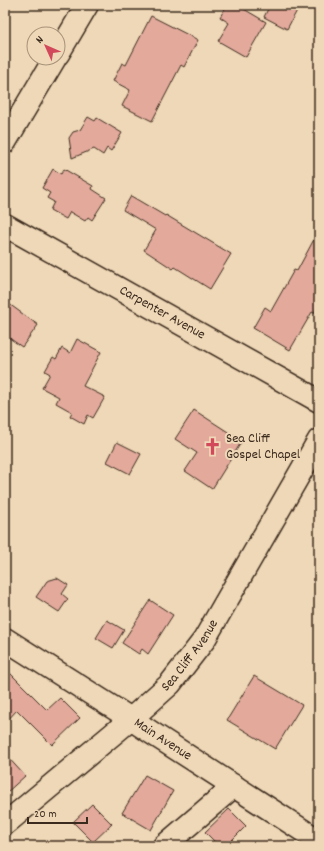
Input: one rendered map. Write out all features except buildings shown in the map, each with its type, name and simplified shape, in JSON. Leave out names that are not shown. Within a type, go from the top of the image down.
[{"type":"street","points":[[66,40],[87,5]]},
{"type":"street","points":[[5,142],[50,66]]},
{"type":"street","name":"Carpenter Avenue","points":[[5,225],[319,401]]},
{"type":"street","name":"Sea Cliff Avenue","points":[[5,824],[131,719],[170,684],[204,640],[319,440]]},
{"type":"street","name":"Main Avenue","points":[[7,643],[131,719],[319,841]]},
{"type":"street","points":[[164,846],[234,786]]},
{"type":"place","name":"Sea Cliff Gospel Chapel","points":[[213,447]]}]
